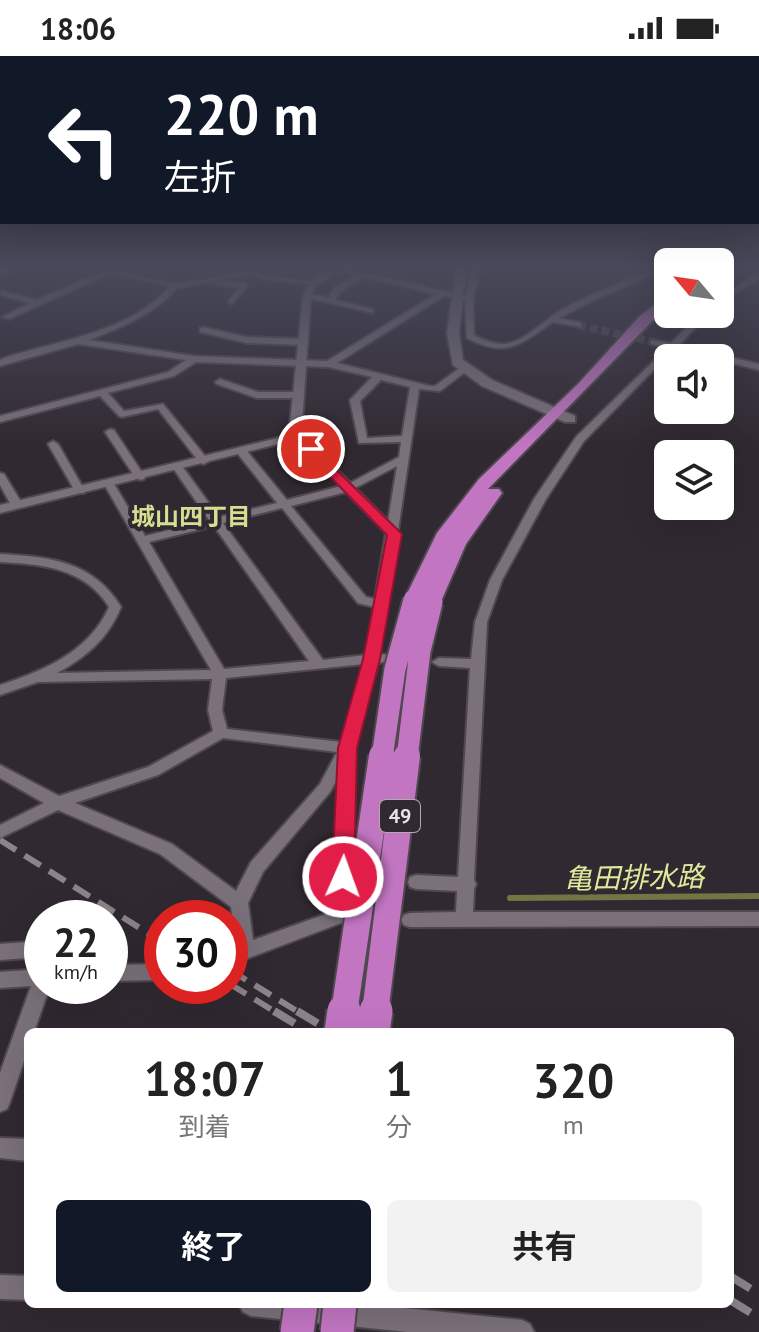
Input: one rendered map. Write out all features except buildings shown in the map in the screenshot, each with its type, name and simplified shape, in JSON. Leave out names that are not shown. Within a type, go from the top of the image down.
[{"type":"highway","name":"49","points":[[342,1028],[395,669],[423,601],[489,496],[563,416],[634,329]]},
{"type":"highway","name":"49","points":[[563,416],[616,373],[649,329]]},
{"type":"highway","name":"49","points":[[373,1028],[420,651],[423,601]]},
{"type":"highway","points":[[297,1332],[300,1308]]},
{"type":"highway","points":[[337,1332],[340,1308]]},
{"type":"main road","points":[[454,329],[457,362],[464,369],[563,416]]},
{"type":"street","points":[[0,363],[26,351],[78,341],[104,329]]},
{"type":"street","points":[[0,509],[178,468],[286,439],[292,430],[299,395],[303,329]]},
{"type":"street","points":[[329,364],[395,329]]},
{"type":"street","points":[[467,329],[470,336],[481,343],[501,346],[517,344],[538,329]]},
{"type":"street","points":[[674,344],[690,329]]},
{"type":"street","points":[[203,330],[247,340],[302,342]]},
{"type":"street","points":[[78,341],[194,359],[329,364],[437,389],[464,369]]},
{"type":"street","points":[[654,342],[663,344]]},
{"type":"street","points":[[0,419],[171,374],[194,359]]},
{"type":"street","points":[[734,361],[759,367]]},
{"type":"street","points":[[464,920],[481,622],[496,580],[540,499],[580,439],[654,364]]},
{"type":"street","points":[[378,377],[355,400],[363,441],[405,439]]},
{"type":"street","points":[[220,382],[257,395],[299,395]]},
{"type":"street","points":[[240,900],[257,867],[325,788],[347,748],[378,659],[380,604],[394,534],[402,459],[415,386]]},
{"type":"street","points":[[102,392],[122,414],[160,406],[204,461]]},
{"type":"street","points":[[563,416],[593,426]]},
{"type":"street","points":[[292,430],[394,534]]},
{"type":"street","points":[[110,432],[140,477]]},
{"type":"street","points":[[53,444],[80,491]]},
{"type":"street","points":[[242,452],[362,600],[380,604]]},
{"type":"street","points":[[144,540],[348,488],[402,459]]},
{"type":"street","points":[[178,468],[318,663]]},
{"type":"street","points":[[0,476],[17,505]]},
{"type":"street","points":[[109,484],[220,674],[215,710],[221,733]]},
{"type":"street","points":[[0,558],[50,563],[78,572],[99,582],[115,607],[111,620],[77,655],[41,678]]},
{"type":"street","points":[[0,690],[41,678],[220,674],[378,659]]},
{"type":"street","points":[[439,662],[477,664]]},
{"type":"street","points":[[0,832],[58,803],[153,771],[221,733],[347,748]]},
{"type":"street","points":[[343,877],[347,748]]},
{"type":"street","points":[[0,771],[58,803],[166,849],[235,900]]},
{"type":"street","points":[[416,882],[468,884]]},
{"type":"street","points":[[248,951],[340,916]]},
{"type":"street","points":[[410,920],[759,919]]},
{"type":"street","points":[[0,952],[24,950]]},
{"type":"street","points":[[0,980],[24,979]]},
{"type":"street","points":[[25,1028],[33,1004]]},
{"type":"street","points":[[0,1102],[24,1032]]},
{"type":"street","points":[[0,1148],[24,1150]]},
{"type":"street","points":[[0,1287],[24,1288]]},
{"type":"street","points":[[290,1308],[522,1332]]},
{"type":"waterway","name":"亀田排水路","points":[[510,898],[759,896]]},
{"type":"tunnel","points":[[594,329],[654,342]]},
{"type":"railway","points":[[0,840],[144,931]]},
{"type":"railway","points":[[248,981],[300,1013]]},
{"type":"railway","points":[[248,995],[277,1013]]},
{"type":"railway","points":[[274,1011],[299,1026]]},
{"type":"railway","points":[[297,1011],[325,1028]]},
{"type":"railway","points":[[734,1278],[759,1294]]},
{"type":"railway","points":[[734,1302],[759,1318]]},
{"type":"district","name":"城山四丁目","points":[[191,516]]},
{"type":"route","points":[[311,449],[394,534],[372,659],[347,748],[343,877]]}]
